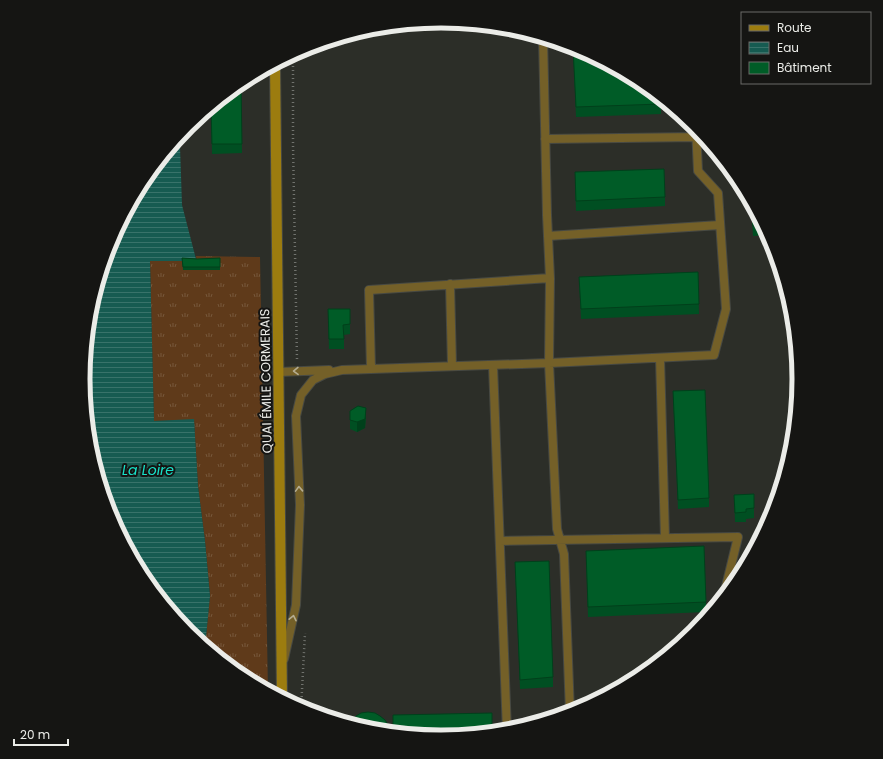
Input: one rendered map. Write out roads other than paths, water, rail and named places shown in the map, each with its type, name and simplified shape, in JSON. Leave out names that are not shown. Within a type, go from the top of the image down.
[{"type":"main road","name":"QUAI ÉMILE CORMERAIS","points":[[275,70],[282,693]]},
{"type":"lane","points":[[543,44],[550,278],[549,363],[557,528],[564,554],[570,706]]},
{"type":"lane","points":[[545,139],[695,136]]},
{"type":"lane","points":[[279,372],[549,363],[714,355],[726,309],[718,193],[698,171],[697,139]]},
{"type":"lane","points":[[548,236],[720,225]]},
{"type":"lane","points":[[371,369],[369,290],[550,278]]},
{"type":"lane","points":[[450,284],[452,366]]},
{"type":"lane","points":[[660,358],[665,538]]},
{"type":"lane","points":[[493,365],[507,725]]},
{"type":"lane","points":[[282,670],[296,605],[300,505],[296,416],[301,395],[313,380],[325,374],[346,370]]},
{"type":"lane","points":[[500,541],[738,537],[726,585]]},
{"type":"water","name":"La Loire","points":[[180,145],[182,205],[197,263],[182,261],[150,261],[154,421],[194,419],[198,486],[210,596],[206,640],[177,611],[149,575],[126,535],[102,470],[93,425],[91,402],[90,380],[93,334],[102,289],[109,267],[126,224],[137,204],[149,184]]}]
